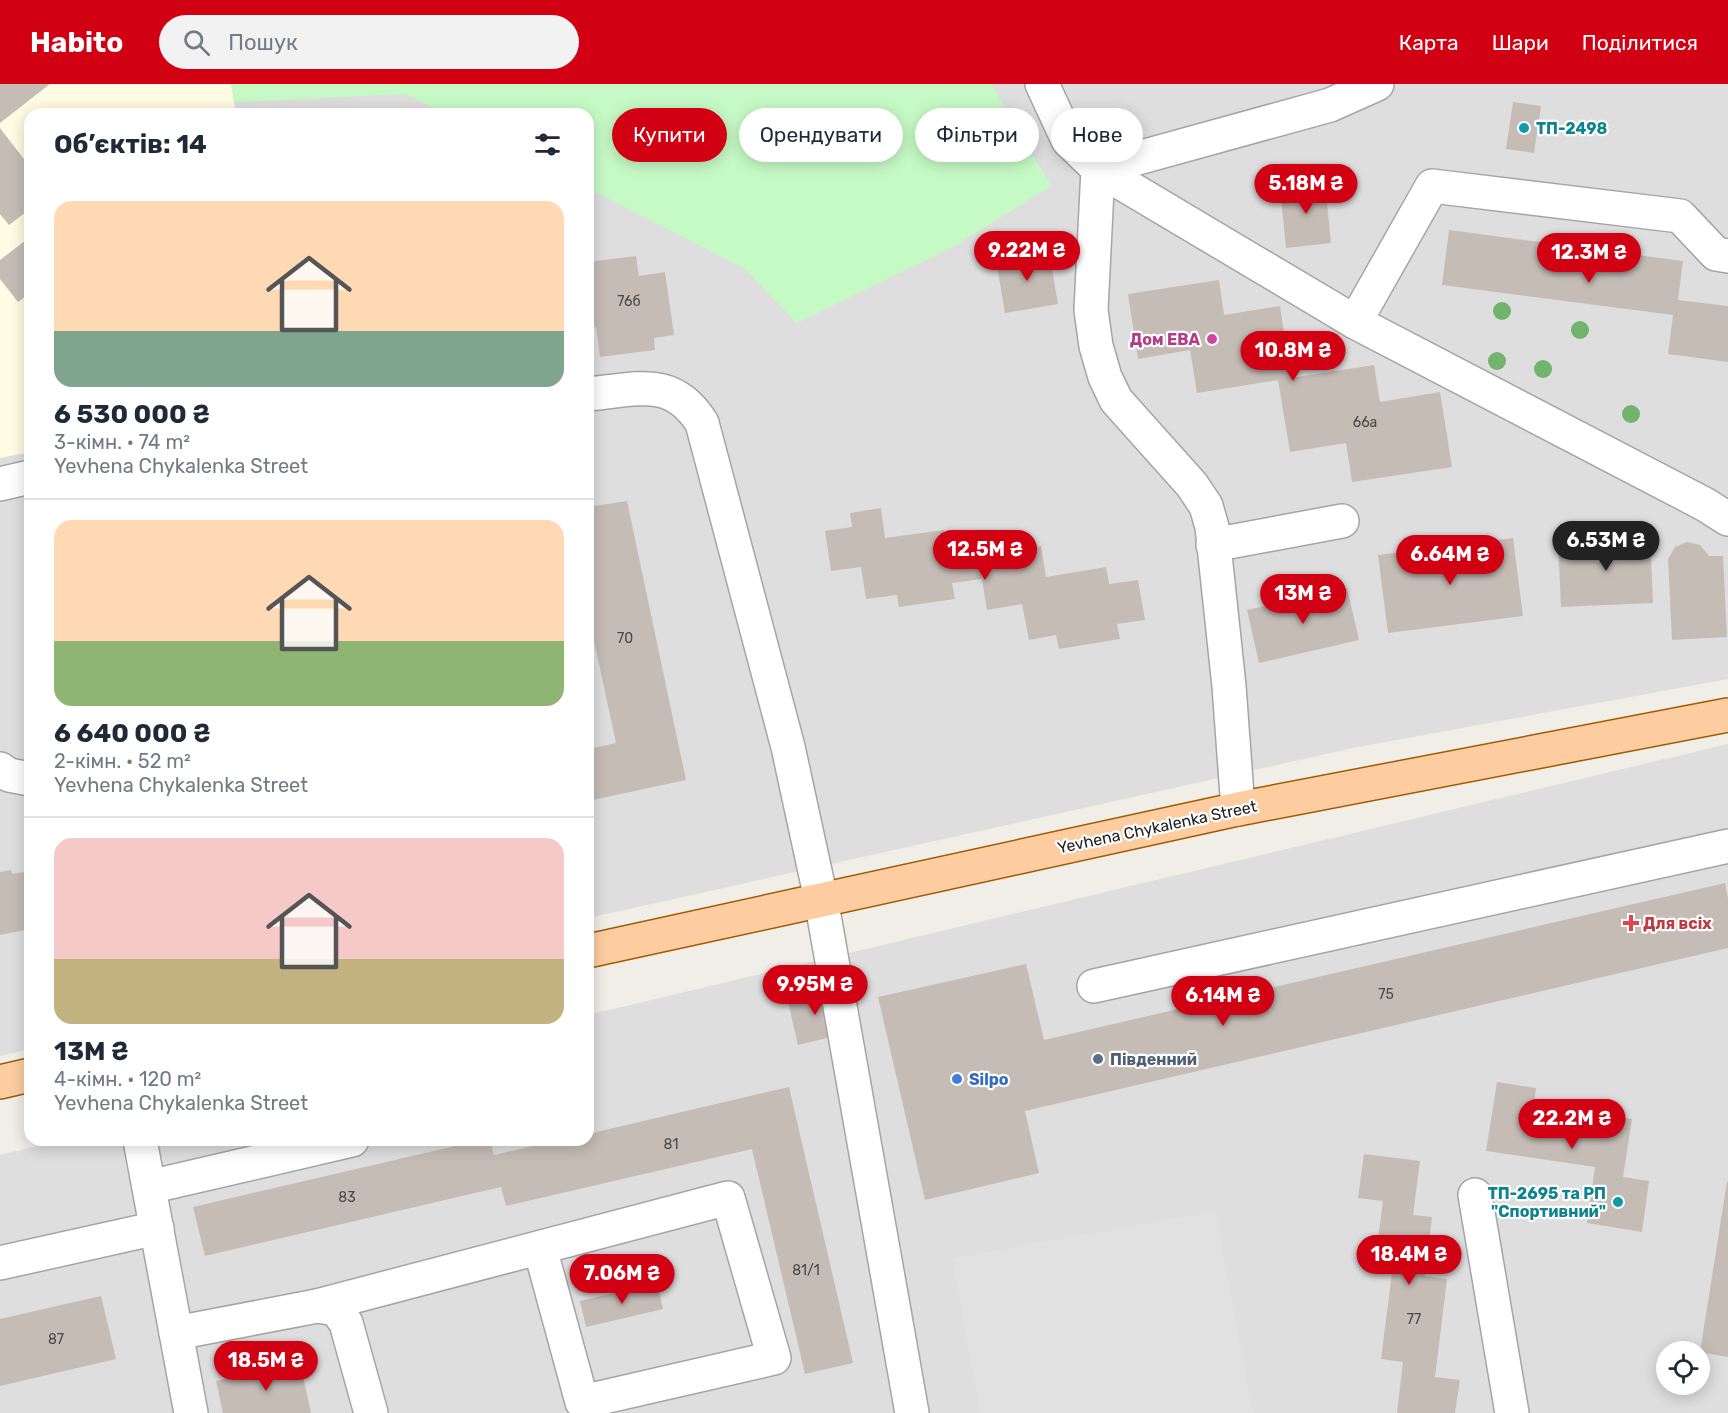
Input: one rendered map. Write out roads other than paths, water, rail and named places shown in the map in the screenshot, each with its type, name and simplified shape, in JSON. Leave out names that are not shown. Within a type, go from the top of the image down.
[{"type":"main road","name":"Yevhena Chykalenka Street","points":[[594,950],[1238,809],[1728,715]]},
{"type":"main road","points":[[0,1082],[24,1076]]},
{"type":"lane","points":[[1042,84],[1068,140],[1098,169],[1356,322],[1706,505],[1728,519]]},
{"type":"lane","points":[[1098,169],[1330,105],[1377,84]]},
{"type":"lane","points":[[1098,169],[1091,310],[1096,346],[1105,377],[1116,400],[1192,485],[1206,506],[1212,527],[1229,686],[1238,809]]},
{"type":"lane","points":[[1356,322],[1432,186],[1680,216],[1716,254],[1728,256]]},
{"type":"lane","points":[[594,393],[662,389],[679,396],[693,407],[702,423],[788,747],[821,899],[912,1413]]},
{"type":"lane","points":[[0,484],[24,478]]},
{"type":"lane","points":[[1214,545],[1342,521]]},
{"type":"lane","points":[[0,769],[9,775],[24,778]]},
{"type":"lane","points":[[1094,986],[1728,846]]},
{"type":"lane","points":[[141,1146],[191,1413]]},
{"type":"lane","points":[[149,1187],[326,1146]]},
{"type":"lane","points":[[1475,1195],[1512,1413]]},
{"type":"lane","points":[[176,1333],[317,1306],[728,1198],[774,1358],[582,1402],[540,1248]]},
{"type":"lane","points":[[0,1263],[157,1228]]},
{"type":"lane","points":[[317,1306],[336,1309],[346,1323],[371,1413]]},
{"type":"place","name":"ТП-2498","points":[[1524,128]]},
{"type":"place","name":"Дом ЕВА","points":[[1212,339]]},
{"type":"place","name":"Для всіх","points":[[1631,923]]},
{"type":"place","name":"Південний","points":[[1098,1059]]},
{"type":"place","name":"Silpo","points":[[957,1079]]},
{"type":"place","name":"ТП-2695 та РП \"Спортивний\"","points":[[1618,1202]]}]
